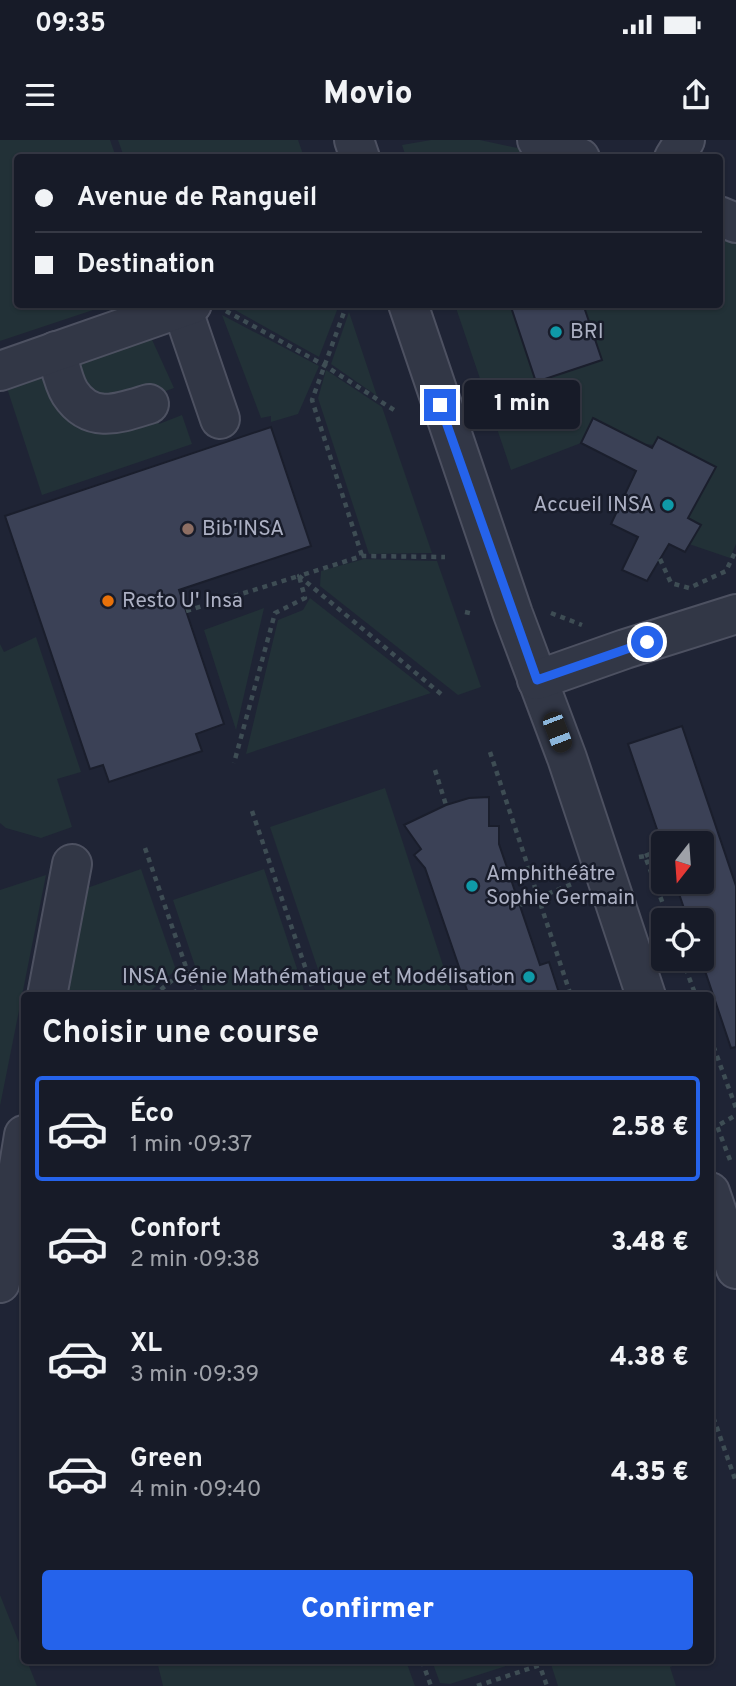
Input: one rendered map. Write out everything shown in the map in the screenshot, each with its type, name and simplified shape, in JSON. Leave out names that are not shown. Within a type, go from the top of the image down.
[{"type":"street","points":[[537,140],[570,154]]},
{"type":"street","points":[[0,371],[195,308]]},
{"type":"street","points":[[198,308],[220,419]]},
{"type":"street","points":[[409,308],[440,405],[567,758],[645,992]]},
{"type":"street","points":[[56,351],[70,393],[89,412],[113,415],[149,404]]},
{"type":"street","points":[[537,680],[736,614]]},
{"type":"street","points":[[48,992],[72,864]]},
{"type":"street","points":[[0,1278],[21,1157]]},
{"type":"street","points":[[714,1204],[736,1269]]},
{"type":"path","points":[[200,308],[324,365],[394,410]]},
{"type":"path","points":[[345,308],[312,400],[362,556]]},
{"type":"path","points":[[660,559],[671,583],[689,588],[726,571],[736,550]]},
{"type":"path","points":[[186,611],[362,556],[445,557]]},
{"type":"path","points":[[299,576],[441,694]]},
{"type":"path","points":[[234,762],[275,613],[305,598],[299,576]]},
{"type":"path","points":[[547,611],[582,625]]},
{"type":"path","points":[[490,751],[570,992]]},
{"type":"path","points":[[435,770],[446,804]]},
{"type":"path","points":[[252,811],[313,992]]},
{"type":"path","points":[[145,848],[195,992]]},
{"type":"path","points":[[645,856],[651,853]]},
{"type":"path","points":[[520,905],[539,898]]},
{"type":"path","points":[[158,992],[187,969]]},
{"type":"path","points":[[687,971],[694,992]]},
{"type":"path","points":[[714,1048],[736,1108]]},
{"type":"path","points":[[723,1143],[717,1126],[736,1115]]},
{"type":"path","points":[[714,1419],[736,1482]]},
{"type":"path","points":[[727,1456],[736,1453]]},
{"type":"path","points":[[423,1664],[430,1686]]},
{"type":"path","points":[[477,1686],[536,1664]]},
{"type":"path","points":[[539,1664],[547,1686]]},
{"type":"shaded area","points":[[0,140],[110,140],[115,154],[14,154],[14,308],[99,308],[0,341]]},
{"type":"shaded area","points":[[118,140],[298,140],[303,154],[123,154]]},
{"type":"shaded area","points":[[431,140],[480,140],[546,154],[405,154],[402,145]]},
{"type":"shaded area","points":[[723,232],[736,238],[736,544],[730,558],[689,544],[655,445],[644,444],[594,419],[581,443],[511,470],[456,308],[723,308]]},
{"type":"shaded area","points":[[236,308],[338,308],[319,357],[233,309]]},
{"type":"shaded area","points":[[349,312],[377,396],[331,364]]},
{"type":"shaded area","points":[[222,315],[319,366],[298,414],[271,422],[271,416],[261,418]]},
{"type":"shaded area","points":[[149,333],[174,388],[146,398],[159,424],[182,415],[192,444],[42,495],[6,385]]},
{"type":"shaded area","points":[[326,370],[382,407],[432,553],[369,554],[318,398]]},
{"type":"shaded area","points":[[364,559],[437,561],[481,687],[458,695],[320,586],[321,571]]},
{"type":"shaded area","points":[[310,598],[431,693],[246,754],[278,620],[303,610]]},
{"type":"shaded area","points":[[264,608],[236,730],[204,630]]},
{"type":"shaded area","points":[[36,637],[81,772],[57,779],[72,827],[41,838],[6,828],[0,823],[0,644],[4,652]]},
{"type":"shaded area","points":[[385,788],[452,992],[326,992],[270,827]]},
{"type":"shaded area","points":[[141,869],[176,970],[149,992],[69,992],[87,888]]},
{"type":"shaded area","points":[[264,869],[305,992],[204,992],[173,900]]},
{"type":"shaded area","points":[[46,875],[0,1106],[0,890]]},
{"type":"shaded area","points":[[0,1595],[21,1648],[21,1664],[28,1664],[37,1686],[0,1686]]},
{"type":"shaded area","points":[[158,1664],[407,1664],[415,1686],[163,1686]]},
{"type":"shaded area","points":[[433,1664],[513,1664],[450,1684],[440,1683]]},
{"type":"shaded area","points":[[551,1664],[678,1664],[670,1667],[676,1686],[558,1686]]},
{"type":"building","name":"BRI","points":[[511,308],[584,308],[602,360],[536,382]]},
{"type":"building","name":"Accueil INSA","points":[[593,418],[652,448],[658,437],[716,467],[688,518],[701,525],[685,552],[669,544],[647,581],[622,570],[638,537],[611,524],[636,471],[581,443]]},
{"type":"building","name":"Resto U' Insa","points":[[271,427],[311,546],[179,590],[224,724],[196,734],[202,751],[109,782],[103,765],[90,769],[5,516]]},
{"type":"building","points":[[682,726],[736,886],[736,1047],[731,1048],[705,971],[714,971],[714,908],[684,908],[679,894],[714,894],[714,831],[658,831],[628,744]]},
{"type":"building","name":"Amphithéâtre Sophie Germain","points":[[489,797],[489,826],[499,826],[499,844],[540,965],[549,962],[559,992],[468,992],[425,868],[414,855],[421,849],[404,825],[446,805],[469,798]]},
{"type":"place","name":"BRI","points":[[556,332]]},
{"type":"place","name":"Accueil INSA","points":[[668,505]]},
{"type":"place","name":"Bib'INSA","points":[[188,529]]},
{"type":"place","name":"Resto U' Insa","points":[[108,601]]},
{"type":"place","name":"Amphithéâtre Sophie Germain","points":[[472,886]]},
{"type":"place","name":"INSA Génie Mathématique et Modélisation","points":[[529,977]]},
{"type":"route","points":[[440,405],[537,680],[647,642]]}]
